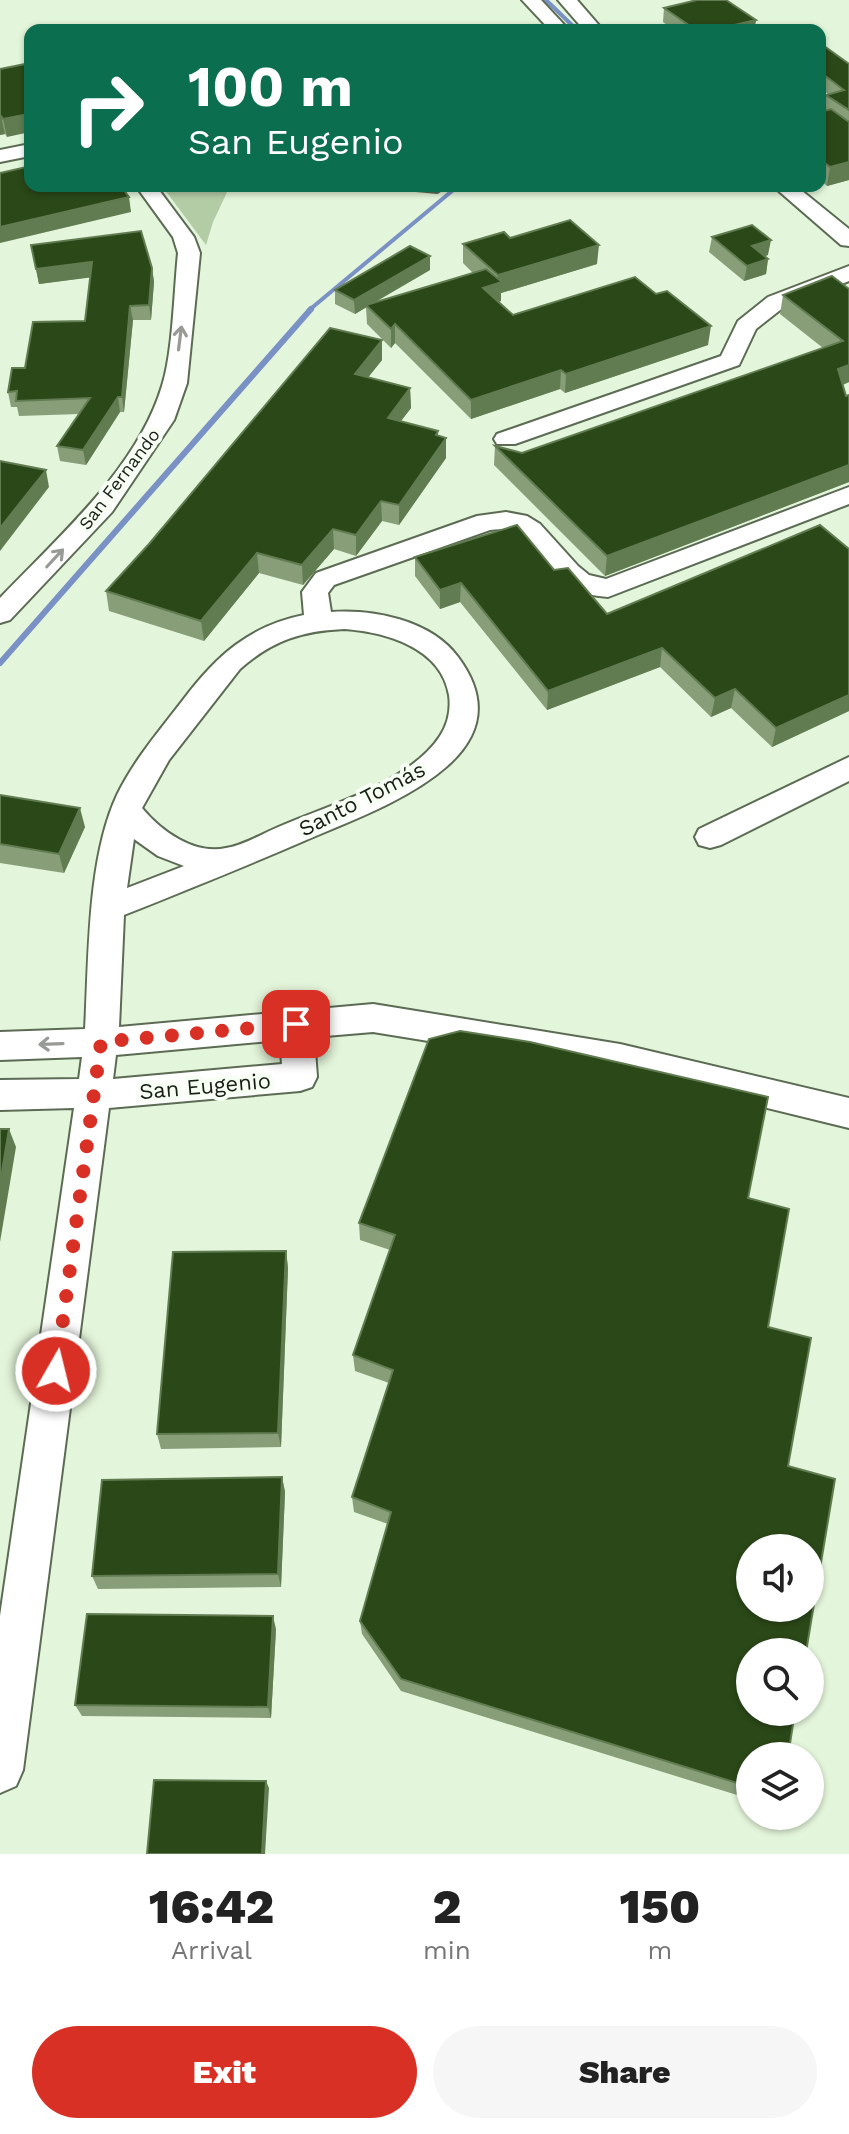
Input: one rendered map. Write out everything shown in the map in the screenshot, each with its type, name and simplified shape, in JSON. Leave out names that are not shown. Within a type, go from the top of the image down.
[{"type":"street","points":[[531,0],[554,24]]},
{"type":"street","points":[[567,0],[589,24]]},
{"type":"street","points":[[0,156],[24,151]]},
{"type":"street","points":[[0,174],[24,169]]},
{"type":"street","name":"San Fernando","points":[[0,614],[103,506],[152,439],[167,407],[175,383],[190,263],[183,237],[150,192]]},
{"type":"street","points":[[790,192],[848,239]]},
{"type":"street","points":[[506,439],[731,360],[746,326],[776,302],[849,273]]},
{"type":"street","points":[[318,621],[314,597],[317,587],[325,579],[486,522],[520,522],[530,529],[575,580],[589,587],[608,588],[849,495]]},
{"type":"street","name":"Santo Tomás","points":[[0,1770],[95,1095],[108,908],[126,810],[150,764],[225,664],[264,636],[294,625],[318,621],[374,623],[406,633],[433,647],[460,682],[465,698],[461,726],[443,754],[418,775],[236,859],[108,908]]},
{"type":"street","points":[[710,837],[849,768]]},
{"type":"street","name":"Santo Tomás","points":[[126,810],[142,831],[169,848],[213,861],[236,859]]},
{"type":"street","points":[[0,1046],[101,1042],[373,1018],[620,1058],[849,1113]]},
{"type":"street","name":"San Eugenio","points":[[0,1095],[95,1095],[300,1077],[296,1024]]},
{"type":"green space","points":[[166,192],[227,192],[206,245]]},
{"type":"building","points":[[697,0],[726,0],[756,20],[739,24],[687,24],[664,8]]},
{"type":"building","points":[[826,47],[849,64],[849,110],[826,95],[844,90],[826,76]]},
{"type":"building","points":[[24,64],[24,115],[3,119],[0,116],[0,69]]},
{"type":"building","points":[[831,109],[849,122],[849,162],[830,167],[826,164],[826,110]]},
{"type":"building","points":[[24,167],[24,192],[125,192],[129,197],[0,227],[0,173]]},
{"type":"building","points":[[570,220],[599,245],[498,275],[463,244],[504,232],[510,238]]},
{"type":"building","points":[[752,225],[771,240],[752,246],[768,259],[747,266],[712,237]]},
{"type":"building","points":[[141,231],[152,268],[149,305],[130,306],[122,397],[118,397],[83,450],[57,446],[90,398],[16,401],[17,391],[8,392],[12,368],[25,368],[33,322],[85,321],[92,262],[36,269],[31,245]]},
{"type":"building","points":[[410,246],[430,256],[354,300],[335,290]]},
{"type":"building","points":[[486,269],[502,282],[483,288],[513,315],[635,277],[656,294],[667,291],[711,326],[566,374],[561,370],[471,400],[395,324],[391,329],[366,305]]},
{"type":"building","points":[[832,276],[849,289],[849,365],[838,369],[846,396],[849,395],[849,465],[607,556],[495,446],[522,453],[843,341],[783,295]]},
{"type":"building","points":[[330,328],[382,340],[355,374],[410,388],[388,418],[438,431],[436,435],[446,438],[399,505],[381,501],[356,535],[333,529],[302,565],[257,553],[201,621],[106,591],[149,544]]},
{"type":"building","points":[[0,461],[46,470],[0,528]]},
{"type":"building","points":[[517,525],[554,570],[568,568],[607,614],[820,525],[849,549],[849,695],[776,728],[735,689],[715,698],[662,648],[548,691],[461,583],[440,590],[415,557]]},
{"type":"building","points":[[0,795],[80,808],[59,854],[0,844]]},
{"type":"building","points":[[460,1031],[530,1042],[768,1097],[748,1198],[789,1209],[768,1327],[811,1338],[788,1466],[835,1479],[824,1545],[824,1534],[736,1534],[736,1622],[811,1622],[808,1638],[736,1638],[736,1726],[793,1726],[790,1742],[736,1742],[736,1783],[401,1679],[360,1621],[391,1512],[352,1497],[393,1370],[353,1355],[395,1235],[359,1223],[429,1039]]},
{"type":"building","points":[[0,1129],[9,1129],[0,1184]]},
{"type":"building","points":[[286,1251],[278,1433],[157,1434],[173,1252]]},
{"type":"building","points":[[282,1477],[278,1574],[92,1576],[102,1480]]},
{"type":"building","points":[[87,1614],[273,1616],[268,1707],[75,1705]]},
{"type":"building","points":[[154,1780],[266,1781],[262,1854],[147,1854]]},
{"type":"waterway","points":[[546,0],[571,24]]},
{"type":"waterway","points":[[308,311],[451,192]]},
{"type":"waterway","points":[[0,663],[311,309]]},
{"type":"route","points":[[56,1371],[101,1042],[296,1024]]}]
